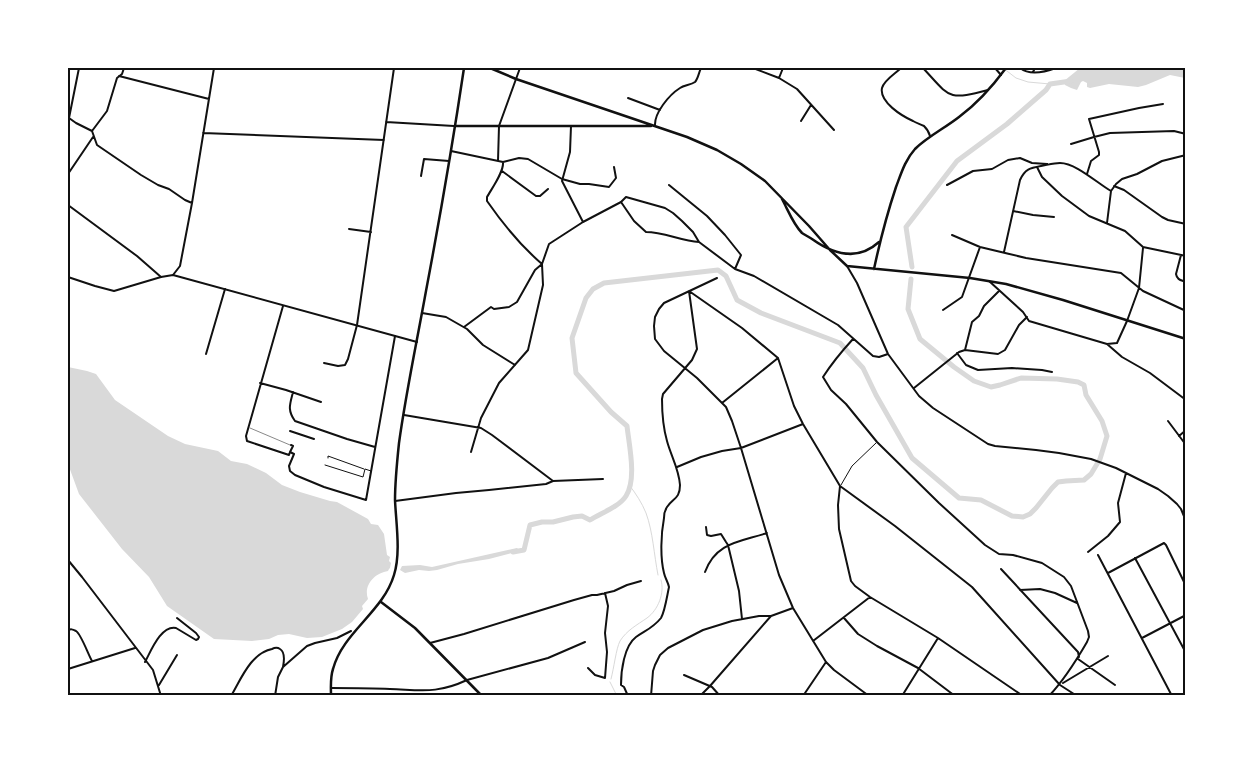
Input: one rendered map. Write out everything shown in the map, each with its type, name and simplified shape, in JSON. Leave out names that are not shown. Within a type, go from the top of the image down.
[{"type":"main road","points":[[331,696],[333,669],[339,655],[350,638],[381,602],[394,575],[397,536],[395,501],[398,458],[464,68]]},
{"type":"main road","points":[[490,68],[516,79],[655,126],[717,150],[761,178],[780,195],[847,266],[968,278],[1006,284],[1186,339]]},
{"type":"main road","points":[[874,269],[890,205],[907,160],[915,150],[982,98],[1006,68]]},
{"type":"main road","points":[[634,119],[635,126]]},
{"type":"main road","points":[[455,126],[655,126]]},
{"type":"main road","points":[[780,195],[792,219],[802,233],[821,246],[840,253],[852,254],[864,252],[880,241]]},
{"type":"main road","points":[[802,233],[807,231],[809,226]]},
{"type":"main road","points":[[381,602],[415,628],[482,696]]},
{"type":"street","points":[[79,68],[69,118],[92,131],[97,145],[141,175],[192,203]]},
{"type":"street","points":[[92,131],[108,111],[117,78],[122,74],[124,68]]},
{"type":"street","points":[[173,275],[180,266],[214,68]]},
{"type":"street","points":[[324,362],[338,366],[345,364],[357,326],[394,68]]},
{"type":"street","points":[[498,161],[499,126],[520,68]]},
{"type":"street","points":[[655,126],[660,110],[681,87],[694,82],[698,78],[701,68]]},
{"type":"street","points":[[752,68],[779,78],[797,89],[834,130]]},
{"type":"street","points":[[779,78],[783,68]]},
{"type":"street","points":[[901,68],[887,80],[882,88],[882,97],[894,109],[923,126],[931,137]]},
{"type":"street","points":[[922,68],[945,92],[953,96],[990,89]]},
{"type":"street","points":[[995,68],[1002,74]]},
{"type":"street","points":[[1020,68],[1033,72],[1056,68]]},
{"type":"street","points":[[1033,72],[1034,68]]},
{"type":"street","points":[[119,76],[209,99]]},
{"type":"street","points":[[628,98],[660,110]]},
{"type":"street","points":[[1086,175],[1091,161],[1099,152],[1089,120],[1163,104]]},
{"type":"street","points":[[801,121],[811,105]]},
{"type":"street","points":[[386,122],[455,126]]},
{"type":"street","points":[[571,126],[570,152],[562,181],[583,222]]},
{"type":"street","points":[[1071,144],[1110,133],[1174,131],[1186,134]]},
{"type":"street","points":[[203,133],[384,140]]},
{"type":"street","points":[[68,174],[94,136]]},
{"type":"street","points":[[451,151],[503,162],[519,158],[528,159],[562,179],[580,184],[609,187],[616,178],[614,167]]},
{"type":"street","points":[[1107,223],[1111,191],[1122,179],[1186,154]]},
{"type":"street","points":[[947,185],[973,171],[992,169],[1008,160],[1020,158],[1032,163],[1050,164]]},
{"type":"street","points":[[421,176],[424,159],[449,162]]},
{"type":"street","points":[[503,162],[502,171],[487,197],[487,201],[519,243],[542,264]]},
{"type":"street","points":[[1004,252],[1020,180],[1023,173],[1029,169],[1050,164],[1067,164],[1111,191]]},
{"type":"street","points":[[1037,167],[1042,178],[1089,216],[1125,231],[1143,247],[1186,256]]},
{"type":"street","points":[[502,171],[536,196],[540,196],[548,189]]},
{"type":"street","points":[[669,185],[708,216],[725,234],[741,255],[735,269]]},
{"type":"street","points":[[1114,186],[1124,190],[1162,217],[1186,224]]},
{"type":"street","points":[[471,452],[487,405],[499,383],[528,350],[543,285],[542,264],[550,244],[583,222],[621,202],[626,197],[665,208],[673,213],[692,232],[699,242],[735,269],[754,276],[838,325],[873,356],[879,357],[888,354]]},
{"type":"street","points":[[621,202],[634,221],[646,232],[656,232],[688,241],[699,242]]},
{"type":"street","points":[[68,205],[161,276]]},
{"type":"street","points":[[1013,211],[1054,217]]},
{"type":"street","points":[[349,229],[371,232]]},
{"type":"street","points":[[952,235],[980,247],[1026,258],[1121,273],[1139,288],[1186,311]]},
{"type":"street","points":[[943,310],[962,297],[980,247]]},
{"type":"street","points":[[988,281],[1024,312],[1029,321],[1107,344],[1117,343],[1139,288],[1143,247]]},
{"type":"street","points":[[1181,255],[1176,274],[1178,279],[1186,282]]},
{"type":"street","points":[[464,328],[491,307],[494,309],[509,307],[517,302],[535,270],[542,264]]},
{"type":"street","points":[[847,266],[857,282],[888,354],[920,396],[933,408],[988,444],[1091,460],[1104,463],[1134,476],[1158,489],[1177,504],[1186,521]]},
{"type":"street","points":[[68,277],[114,291],[161,276],[173,275],[417,342]]},
{"type":"street","points":[[717,278],[664,303],[655,317],[655,339],[664,351],[722,403],[729,414],[779,575],[793,608],[826,662],[869,696]]},
{"type":"street","points":[[206,354],[225,289]]},
{"type":"street","points":[[689,291],[742,328],[778,358],[794,406],[840,486],[895,526],[972,587],[1060,684],[1077,696]]},
{"type":"street","points":[[628,696],[624,687],[620,685],[622,663],[630,644],[635,638],[652,628],[662,616],[668,587],[663,564],[661,540],[667,506],[678,496],[680,489],[677,467],[666,439],[662,399],[663,394],[692,360],[697,349],[689,291]]},
{"type":"street","points":[[965,350],[972,322],[979,316],[984,306],[1000,291]]},
{"type":"street","points":[[283,306],[246,436],[247,440],[289,455],[293,446],[291,445]]},
{"type":"street","points":[[422,313],[446,317],[464,328],[483,345],[515,365]]},
{"type":"street","points":[[914,388],[957,353],[965,350],[1002,353],[1019,325],[1027,318]]},
{"type":"street","points":[[290,452],[294,454],[289,469],[290,472],[324,487],[366,500],[395,336]]},
{"type":"street","points":[[853,339],[832,362],[823,377],[831,390],[846,404],[877,442],[984,545],[999,554],[1013,555],[1042,562],[1064,577],[1072,586],[1089,637],[1078,658],[1049,696]]},
{"type":"street","points":[[1107,344],[1122,357],[1150,372],[1186,400]]},
{"type":"street","points":[[957,353],[966,365],[978,370],[1012,368],[1052,372]]},
{"type":"street","points":[[722,403],[778,358]]},
{"type":"street","points":[[260,383],[321,402]]},
{"type":"street","points":[[293,392],[289,408],[290,414],[295,420],[348,440],[375,447]]},
{"type":"street","points":[[404,415],[478,428],[492,435],[553,481]]},
{"type":"street","points":[[1168,421],[1186,446]]},
{"type":"street","points":[[677,467],[701,457],[741,448],[803,424]]},
{"type":"street","points":[[1179,436],[1186,430]]},
{"type":"street","points":[[290,431],[314,439]]},
{"type":"street","points":[[877,442],[852,466],[840,486],[838,505],[839,529],[851,581],[870,598],[938,638],[1022,696]]},
{"type":"street","points":[[328,458],[328,456],[371,471]]},
{"type":"street","points":[[325,465],[363,477],[365,469]]},
{"type":"street","points":[[1088,552],[1108,536],[1120,522],[1118,503],[1126,473]]},
{"type":"street","points":[[395,501],[456,492],[546,484],[553,481],[603,480]]},
{"type":"street","points":[[706,528],[707,535],[721,534],[728,545],[739,591],[742,619]]},
{"type":"street","points":[[705,572],[710,561],[723,547],[767,533]]},
{"type":"street","points":[[1108,573],[1164,544],[1186,586]]},
{"type":"street","points":[[1098,555],[1172,696]]},
{"type":"street","points":[[1135,558],[1186,653]]},
{"type":"street","points":[[68,560],[152,670],[161,696]]},
{"type":"street","points":[[1001,569],[1078,652],[1078,658],[1088,668],[1115,685]]},
{"type":"street","points":[[430,643],[592,595],[597,596],[641,581]]},
{"type":"street","points":[[1020,590],[1040,589],[1055,593],[1077,603]]},
{"type":"street","points":[[588,668],[595,675],[605,678],[607,652],[605,634],[608,606],[606,593]]},
{"type":"street","points":[[813,641],[870,598]]},
{"type":"street","points":[[659,696],[652,695],[654,668],[665,649],[703,630],[742,619],[771,616],[793,608]]},
{"type":"street","points":[[1142,638],[1186,615]]},
{"type":"street","points":[[700,696],[771,616]]},
{"type":"street","points":[[145,662],[154,645],[168,628],[176,628],[196,640],[198,639],[199,637],[196,634],[176,618]]},
{"type":"street","points":[[844,618],[858,634],[918,668],[955,696]]},
{"type":"street","points":[[68,630],[76,630],[92,661]]},
{"type":"street","points":[[283,667],[311,644],[336,638],[351,631]]},
{"type":"street","points":[[902,696],[938,638]]},
{"type":"street","points":[[331,688],[435,690],[448,688],[467,680],[548,658],[585,642]]},
{"type":"street","points":[[68,669],[135,648]]},
{"type":"street","points":[[231,696],[245,672],[261,652],[272,648],[280,649],[284,658],[275,696]]},
{"type":"street","points":[[158,686],[176,655]]},
{"type":"street","points":[[1060,684],[1108,656]]},
{"type":"street","points":[[803,696],[826,662]]},
{"type":"street","points":[[684,675],[710,686],[720,696]]},
{"type":"lane","points":[[248,428],[291,445]]},
{"type":"shaded area","points":[[1080,68],[1185,68],[1185,78],[1170,75],[1138,87],[1109,84],[1090,88],[1083,81],[1077,90],[1065,85],[1064,81]]},
{"type":"shaded area","points":[[68,367],[96,374],[115,400],[168,436],[185,444],[218,451],[231,461],[247,464],[266,473],[282,485],[337,502],[368,519],[371,524],[378,525],[384,534],[387,555],[390,557],[390,568],[371,580],[367,589],[368,599],[362,606],[363,609],[352,622],[342,629],[322,637],[307,638],[289,634],[252,641],[214,639],[167,606],[149,577],[122,549],[79,494],[68,464]]},
{"type":"shaded area","points":[[517,548],[520,551],[437,570],[419,570],[405,573],[400,570],[402,566],[420,565],[432,567]]},
{"type":"waterway","points":[[1003,68],[1016,78],[1028,82],[1050,84]]},
{"type":"waterway","points":[[912,267],[906,227],[957,161],[1007,124],[1046,90],[1050,84],[1071,81]]},
{"type":"waterway","points":[[513,552],[524,550],[530,525],[582,516],[590,520],[610,510],[623,500],[629,489],[632,471],[627,426],[611,412],[576,373],[572,338],[586,298],[593,289],[604,283],[718,270],[726,276],[737,300],[761,313],[840,343],[863,368],[912,458],[959,498],[981,500],[1012,516],[1023,517],[1030,514],[1058,482],[1084,480],[1091,474],[1100,459],[1107,436],[1102,421],[1086,395],[1084,385],[1078,382],[1057,379],[1021,378],[991,387],[974,381],[920,339],[908,309],[911,279]]},
{"type":"waterway","points":[[630,486],[646,513],[652,536],[658,575]]},
{"type":"waterway","points":[[611,679],[620,641],[629,631],[654,611],[660,601],[661,580]]},
{"type":"waterway","points":[[610,682],[617,696]]}]
